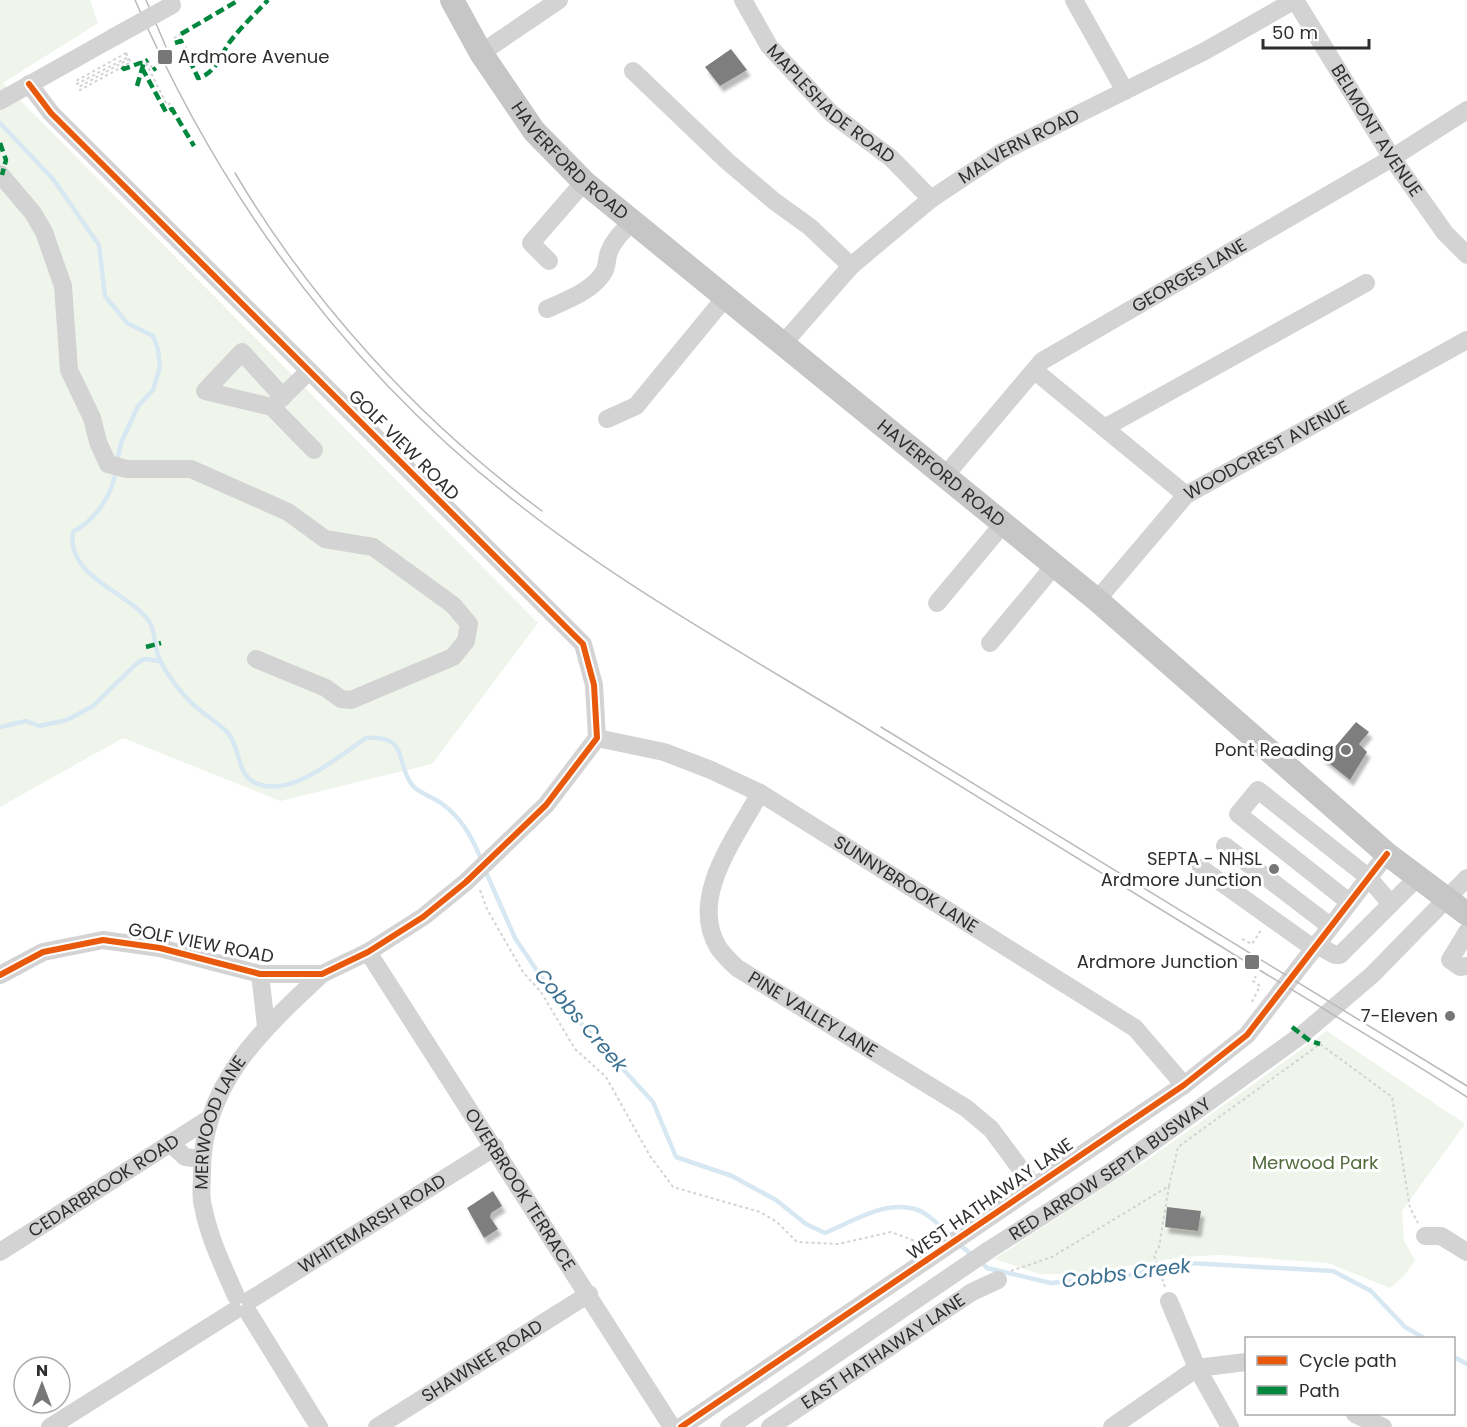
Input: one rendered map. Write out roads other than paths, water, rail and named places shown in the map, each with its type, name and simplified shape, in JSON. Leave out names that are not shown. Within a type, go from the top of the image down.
[{"type":"main road","name":"HAVERFORD ROAD","points":[[452,0],[481,52],[534,130],[584,182],[724,299],[1098,600],[1387,854],[1467,914]]},
{"type":"street","points":[[481,52],[559,0]]},
{"type":"street","name":"MAPLESHADE ROAD","points":[[743,0],[769,46],[832,114],[891,158],[931,199]]},
{"type":"street","points":[[1074,0],[1125,91]]},
{"type":"street","name":"MALVERN ROAD","points":[[782,345],[851,266],[931,199],[1002,152],[1205,51],[1295,0]]},
{"type":"street","name":"BELMONT AVENUE","points":[[1295,0],[1392,158],[1444,233],[1467,255]]},
{"type":"street","points":[[0,101],[176,2]]},
{"type":"street","points":[[633,71],[728,161],[774,201],[810,227],[851,266]]},
{"type":"street","name":"GOLF VIEW ROAD","points":[[0,975],[43,952],[104,940],[160,948],[260,974],[322,974],[368,952],[423,917],[482,866],[546,805],[597,738],[594,685],[583,644],[51,113],[29,84]]},
{"type":"street","name":"GEORGES LANE","points":[[944,477],[1042,361],[1392,158],[1467,110]]},
{"type":"street","points":[[0,174],[33,213],[44,232],[63,286],[69,370],[92,418],[98,442],[108,464],[127,470],[191,469],[288,512],[325,539],[373,546],[453,604],[469,624],[466,641],[453,657],[351,700],[341,699],[326,688],[256,659]]},
{"type":"street","points":[[549,261],[531,243],[584,182]]},
{"type":"street","points":[[547,309],[578,295],[596,280],[604,270],[609,252],[618,234],[632,223]]},
{"type":"street","points":[[1104,428],[1366,283]]},
{"type":"street","points":[[608,418],[636,406],[724,299]]},
{"type":"street","name":"WOODCREST AVENUE","points":[[1098,600],[1186,495],[1467,340]]},
{"type":"street","points":[[309,371],[277,402],[314,450]]},
{"type":"street","points":[[1035,371],[1186,495]]},
{"type":"street","points":[[937,603],[1003,524]]},
{"type":"street","points":[[990,643],[1054,566]]},
{"type":"street","name":"SUNNYBROOK LANE","points":[[597,738],[664,753],[711,770],[760,793],[1135,1028],[1184,1085]]},
{"type":"street","points":[[1349,902],[1238,814],[1258,790],[1368,877],[1391,904]]},
{"type":"street","name":"PINE VALLEY LANE","points":[[760,793],[719,868],[710,893],[710,918],[718,946],[737,968],[966,1108],[991,1130],[1034,1187]]},
{"type":"street","points":[[1225,846],[1330,926]]},
{"type":"street","name":"WEST HATHAWAY LANE","points":[[681,1427],[1184,1085],[1247,1035],[1293,972],[1387,854]]},
{"type":"street","points":[[1201,868],[1314,946],[1335,955],[1340,955],[1418,877]]},
{"type":"street","name":"RED ARROW SEPTA BUSWAY","points":[[729,1427],[989,1250],[1116,1168],[1304,1033],[1372,975],[1448,900],[1467,878]]},
{"type":"street","points":[[1467,932],[1450,960],[1460,967],[1467,966]]},
{"type":"street","name":"OVERBROOK TERRACE","points":[[368,952],[495,1147],[672,1427]]},
{"type":"street","points":[[260,974],[266,1026]]},
{"type":"street","name":"MERWOOD LANE","points":[[320,1427],[242,1305],[215,1251],[202,1204],[202,1159],[207,1120],[233,1069],[266,1026],[322,974]]},
{"type":"street","name":"CEDARBROOK ROAD","points":[[0,1252],[207,1120]]},
{"type":"street","points":[[170,1143],[184,1156],[202,1159]]},
{"type":"street","name":"WHITEMARSH ROAD","points":[[50,1427],[495,1147]]},
{"type":"street","points":[[1425,1236],[1441,1236],[1467,1252]]},
{"type":"street","name":"EAST HATHAWAY LANE","points":[[770,1427],[972,1292],[998,1280]]},
{"type":"street","points":[[1167,1293],[1197,1368],[1230,1427]]},
{"type":"street","name":"SHAWNEE ROAD","points":[[376,1427],[589,1294]]},
{"type":"street","points":[[1112,1427],[1197,1368],[1245,1362]]},
{"type":"street","points":[[1359,1415],[1383,1427]]},
{"type":"waterway","name":"Cobbs Creek","points":[[0,123],[53,179],[99,245],[105,296],[127,323],[153,336],[158,349],[160,367],[153,390],[138,406],[121,443],[117,462]]},
{"type":"waterway","name":"Cobbs Creek","points":[[116,470],[111,489],[102,506],[96,514],[73,532],[73,548],[79,561],[88,572],[139,610],[149,621],[158,656],[167,672],[191,703],[228,733],[247,776],[261,785],[274,787],[288,784],[316,772],[366,738],[390,741],[396,746],[407,777],[413,786],[441,803],[460,821],[470,835],[481,859]]},
{"type":"waterway","points":[[0,727],[26,721],[39,726],[67,720],[93,706],[136,664],[144,659],[160,661]]},
{"type":"waterway","name":"Cobbs Creek","points":[[485,870],[515,938],[548,987],[653,1102],[676,1157],[732,1176],[776,1200],[806,1224],[825,1233],[868,1214],[892,1207],[903,1207],[925,1214],[953,1238]]},
{"type":"waterway","name":"Cobbs Creek","points":[[959,1244],[973,1256]]},
{"type":"waterway","name":"Cobbs Creek","points":[[980,1261],[987,1268],[1051,1283],[1120,1277],[1188,1263],[1333,1271],[1371,1291],[1405,1327],[1422,1337]]},
{"type":"waterway","name":"Cobbs Creek","points":[[1455,1358],[1467,1364]]},
{"type":"tram line","points":[[135,0],[170,74],[208,145],[250,214],[296,279],[346,341],[400,399],[459,455],[522,507],[564,539],[652,598],[1467,1097]]},
{"type":"tram line","points":[[146,0],[166,47]]},
{"type":"tram line","points":[[235,173],[298,268],[372,357],[453,439],[542,511]]},
{"type":"tram line","points":[[881,727],[1467,1086]]},
{"type":"place","name":"Ardmore Avenue","points":[[165,57]]},
{"type":"place","name":"Pont Reading","points":[[1346,750]]},
{"type":"place","name":"SEPTA - NHSL Ardmore Junction","points":[[1274,869]]},
{"type":"place","name":"Ardmore Junction","points":[[1252,962]]},
{"type":"place","name":"7-Eleven","points":[[1450,1016]]},
{"type":"park label","name":"Merwood Park","points":[[1315,1163]]}]
